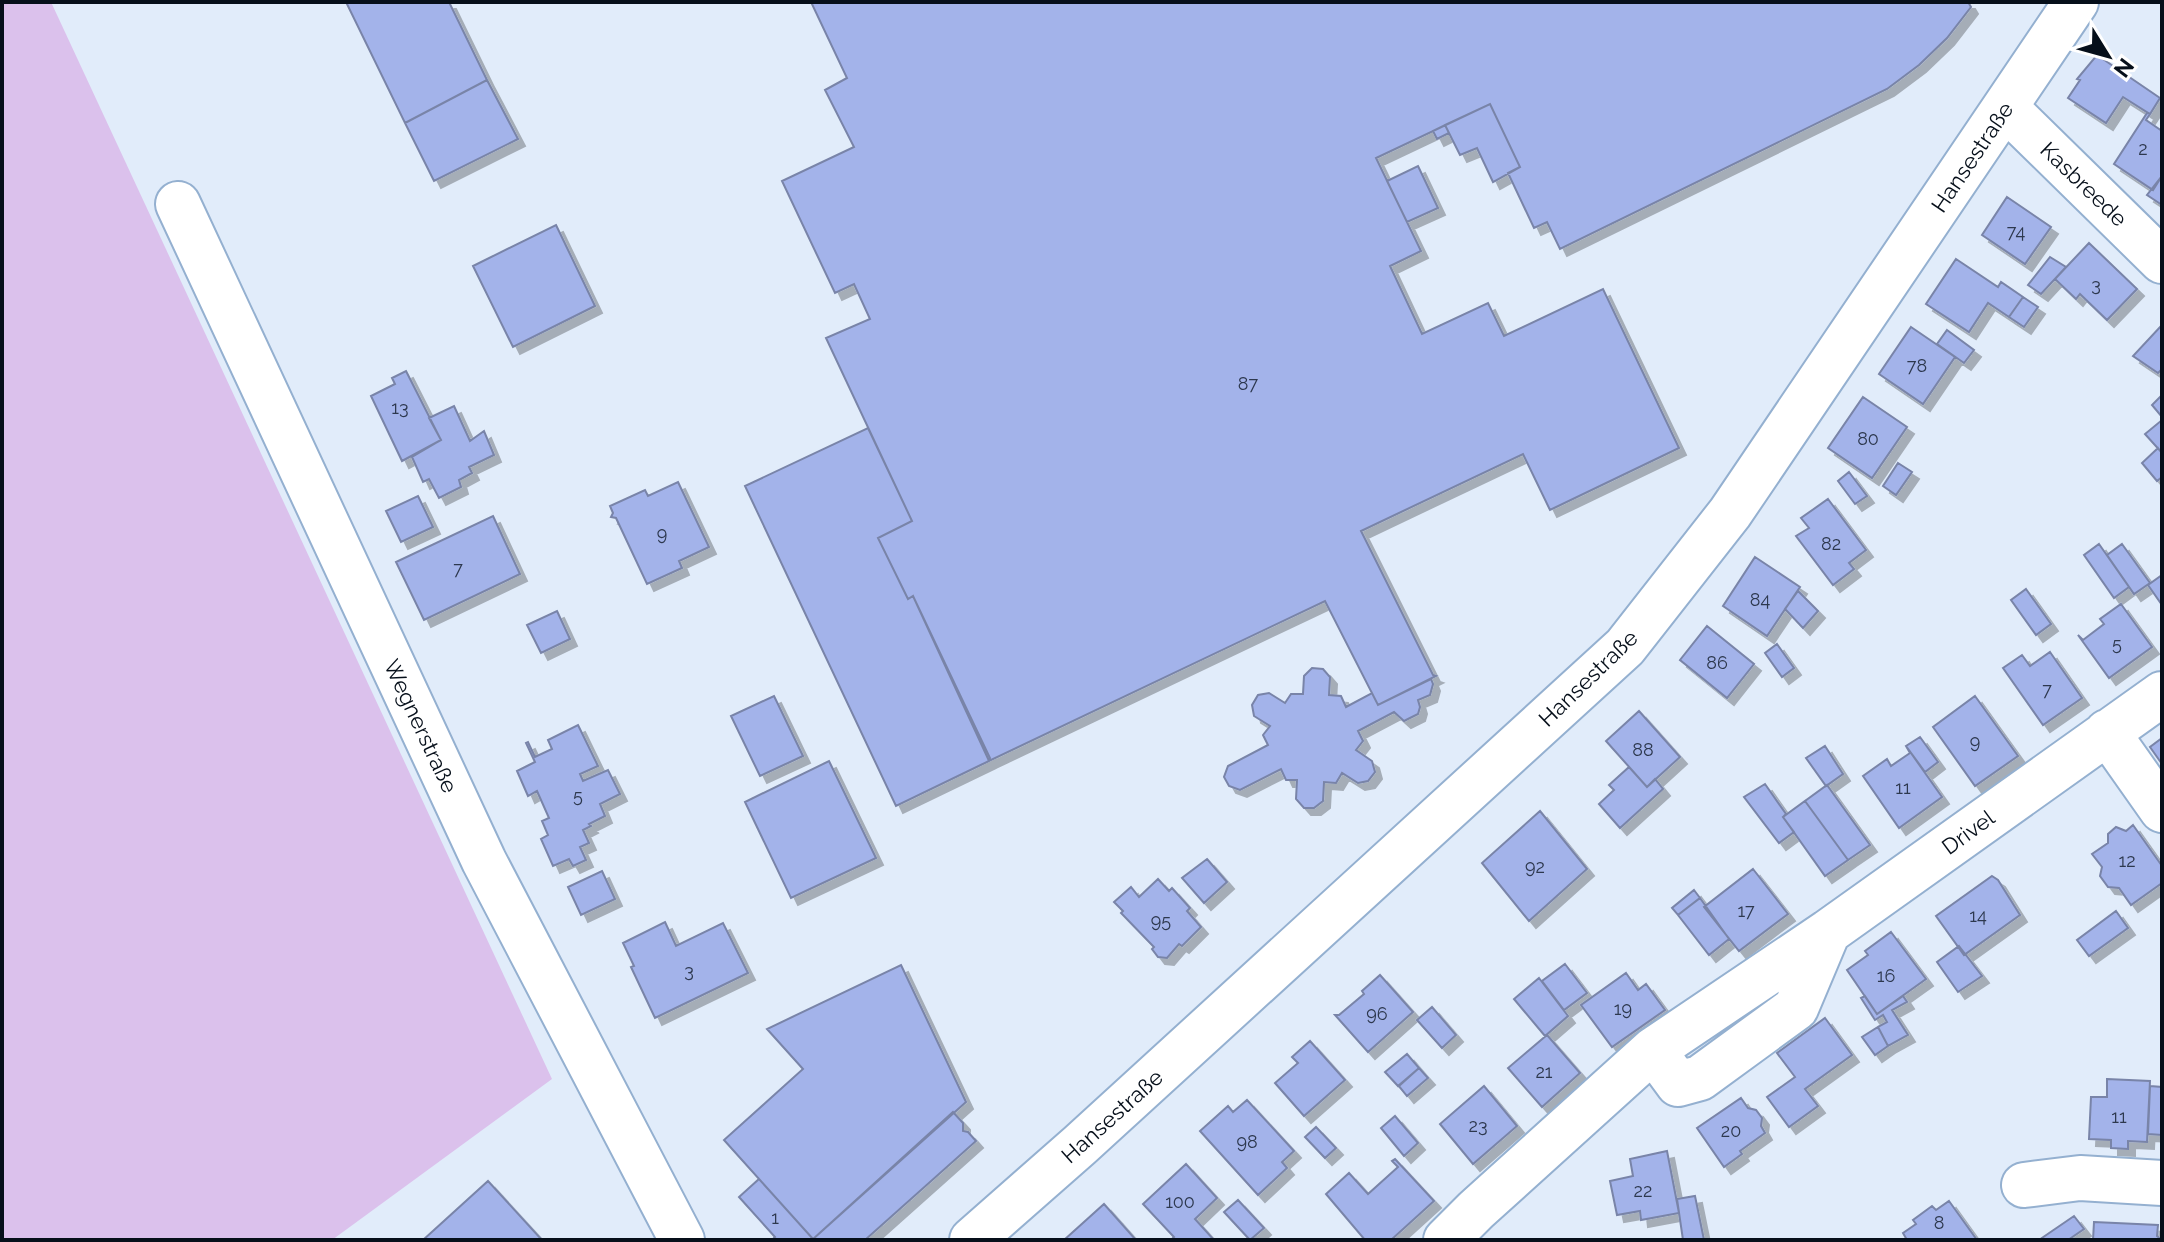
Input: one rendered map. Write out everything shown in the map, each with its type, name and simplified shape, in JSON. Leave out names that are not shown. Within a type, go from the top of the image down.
[{"type":"street","name":"Hansestraße","points":[[972,1240],[1625,647],[1730,513],[2076,2]]},
{"type":"street","name":"Kasbreede","points":[[2006,108],[2162,261]]},
{"type":"street","name":"Wegnerstraße","points":[[178,204],[484,861],[682,1240]]},
{"type":"street","name":"Drivel","points":[[1446,1240],[1653,1050],[1828,932],[2162,694]]},
{"type":"street","points":[[2107,732],[2162,810]]},
{"type":"street","points":[[2024,1185],[2080,1178],[2162,1183]]},
{"type":"shaded area","points":[[2,2],[51,2],[552,1079],[332,1240],[2,1240]]},
{"type":"building","points":[[346,2],[449,2],[487,80],[405,123]]},
{"type":"building","points":[[811,2],[1968,2],[1971,7],[1947,38],[1919,65],[1887,89],[1560,249],[1547,222],[1534,228],[1508,173],[1520,167],[1490,104],[1376,158],[1421,251],[1390,266],[1422,334],[1488,303],[1504,336],[1603,289],[1679,448],[1550,510],[1523,454],[1361,531],[1436,676],[1378,705],[1325,601],[989,761],[913,596],[908,599],[878,538],[912,521],[826,338],[870,319],[854,284],[835,293],[782,181],[854,147],[825,90],[847,78]]},
{"type":"building","points":[[2097,55],[2160,98],[2150,114],[2123,97],[2106,123],[2068,98],[2080,80],[2077,79]]},
{"type":"building","points":[[487,80],[518,139],[434,181],[405,123]]},
{"type":"building","points":[[1490,104],[1520,167],[1493,182],[1477,148],[1460,155],[1445,125]]},
{"type":"building","points":[[2147,113],[2150,114],[2146,120],[2162,131],[2162,176],[2153,190],[2114,164]]},
{"type":"building","points":[[1445,125],[1449,133],[1437,139],[1433,131]]},
{"type":"building","points":[[1418,166],[1438,208],[1407,222],[1387,181]]},
{"type":"building","points":[[2162,176],[2162,205],[2147,195]]},
{"type":"building","points":[[2007,197],[2051,227],[2025,264],[1982,235]]},
{"type":"building","points":[[556,225],[595,306],[513,347],[473,266]]},
{"type":"building","points":[[2089,243],[2137,289],[2107,320],[2080,294],[2076,299],[2055,279]]},
{"type":"building","points":[[2050,257],[2066,267],[2041,294],[2028,285]]},
{"type":"building","points":[[1956,259],[1998,287],[2001,282],[2023,297],[2009,317],[1988,303],[1969,332],[1926,304]]},
{"type":"building","points":[[2023,297],[2038,307],[2024,327],[2009,317]]},
{"type":"building","points":[[2161,326],[2162,369],[2158,373],[2133,356]]},
{"type":"building","points":[[1911,327],[1955,357],[1923,404],[1879,374]]},
{"type":"building","points":[[1947,330],[1974,350],[1964,363],[1937,344]]},
{"type":"building","points":[[406,371],[441,440],[402,461],[371,396],[395,384],[392,378]]},
{"type":"building","points":[[2162,395],[2162,417],[2152,405]]},
{"type":"building","points":[[1863,397],[1907,427],[1872,478],[1828,448]]},
{"type":"building","points":[[454,406],[470,441],[484,431],[494,455],[469,467],[472,473],[459,480],[461,487],[439,498],[429,479],[423,482],[412,457],[441,440],[429,418]]},
{"type":"building","points":[[2162,420],[2162,453],[2145,434]]},
{"type":"building","points":[[868,428],[912,521],[878,538],[908,599],[913,596],[990,758],[896,806],[745,486]]},
{"type":"building","points":[[2158,448],[2162,453],[2162,477],[2157,481],[2142,463]]},
{"type":"building","points":[[1898,463],[1912,472],[1896,495],[1883,486]]},
{"type":"building","points":[[1849,472],[1867,496],[1855,504],[1838,481]]},
{"type":"building","points":[[678,482],[709,547],[679,561],[682,568],[647,584],[616,518],[611,517],[610,506],[645,490],[648,496]]},
{"type":"building","points":[[418,496],[433,527],[401,542],[386,511]]},
{"type":"building","points":[[1828,499],[1866,550],[1849,563],[1854,569],[1833,585],[1796,536],[1809,528],[1801,518]]},
{"type":"building","points":[[493,516],[520,574],[424,620],[396,562]]},
{"type":"building","points":[[2099,544],[2129,587],[2114,598],[2084,555]]},
{"type":"building","points":[[2122,544],[2150,583],[2134,594],[2107,555]]},
{"type":"building","points":[[1755,557],[1800,587],[1767,636],[1723,606]]},
{"type":"building","points":[[2162,575],[2162,605],[2148,585]]},
{"type":"building","points":[[2026,589],[2051,624],[2036,635],[2011,600]]},
{"type":"building","points":[[1798,591],[1818,611],[1803,628],[1785,609]]},
{"type":"building","points":[[2121,604],[2152,647],[2109,678],[2078,635],[2083,640],[2104,624],[2100,619]]},
{"type":"building","points":[[557,611],[570,639],[541,653],[527,625]]},
{"type":"building","points":[[1707,626],[1754,664],[1727,698],[1680,660]]},
{"type":"building","points":[[1777,644],[1794,668],[1782,677],[1765,653]]},
{"type":"building","points":[[2050,652],[2082,698],[2043,725],[2003,668],[2022,655],[2030,666]]},
{"type":"building","points":[[1312,668],[1323,669],[1330,677],[1329,695],[1341,696],[1346,707],[1372,693],[1378,705],[1431,679],[1433,684],[1430,695],[1418,700],[1418,714],[1404,721],[1394,712],[1358,731],[1363,741],[1356,750],[1372,761],[1375,772],[1368,781],[1358,783],[1342,773],[1336,783],[1324,782],[1323,801],[1314,808],[1304,808],[1296,799],[1297,780],[1286,780],[1281,769],[1240,790],[1229,786],[1224,777],[1228,766],[1268,745],[1263,735],[1270,726],[1254,716],[1252,705],[1258,695],[1269,693],[1285,703],[1291,694],[1303,694],[1304,676]]},
{"type":"building","points":[[774,696],[803,756],[760,776],[731,716]]},
{"type":"building","points":[[1975,696],[2018,756],[1975,786],[1933,727]]},
{"type":"building","points":[[1639,711],[1680,757],[1647,787],[1606,741]]},
{"type":"building","points":[[578,725],[598,766],[580,774],[583,781],[608,770],[620,794],[600,804],[605,816],[583,830],[589,843],[580,847],[586,860],[573,866],[569,859],[553,866],[541,839],[548,835],[542,821],[549,818],[537,791],[528,796],[517,771],[535,762],[526,743],[535,757],[552,749],[548,740]]},
{"type":"building","points":[[1920,737],[1938,762],[1925,772],[1906,746]]},
{"type":"building","points":[[2162,738],[2162,764],[2150,747]]},
{"type":"building","points":[[1825,746],[1843,774],[1826,786],[1806,758]]},
{"type":"building","points":[[1906,746],[1942,797],[1899,828],[1863,776],[1887,759],[1891,766],[1910,753]]},
{"type":"building","points":[[829,761],[876,858],[791,898],[745,802]]},
{"type":"building","points":[[1629,767],[1647,787],[1655,779],[1663,789],[1620,828],[1599,804],[1614,790],[1609,785]]},
{"type":"building","points":[[1765,784],[1786,814],[1783,817],[1794,832],[1779,843],[1744,797]]},
{"type":"building","points":[[1827,785],[1870,845],[1848,860],[1805,801]]},
{"type":"building","points":[[1805,801],[1848,860],[1825,876],[1783,817]]},
{"type":"building","points":[[1540,811],[1587,869],[1529,921],[1482,863]]},
{"type":"building","points":[[2133,825],[2162,866],[2162,883],[2131,905],[2119,888],[2108,887],[2100,876],[2102,867],[2092,854],[2108,843],[2108,834],[2116,827],[2126,831]]},
{"type":"building","points":[[1207,859],[1227,882],[1204,903],[1182,878]]},
{"type":"building","points":[[1753,869],[1788,914],[1739,951],[1704,907]]},
{"type":"building","points":[[602,871],[615,899],[581,915],[568,887]]},
{"type":"building","points":[[1992,876],[1998,880],[2020,915],[1964,955],[1936,916]]},
{"type":"building","points":[[1158,879],[1169,891],[1172,888],[1190,908],[1187,911],[1201,927],[1167,958],[1158,957],[1152,949],[1154,947],[1114,902],[1131,887],[1139,897]]},
{"type":"building","points":[[1694,890],[1700,898],[1678,915],[1672,908]]},
{"type":"building","points":[[1700,898],[1729,939],[1709,955],[1678,915]]},
{"type":"building","points":[[2116,911],[2128,928],[2089,956],[2077,940]]},
{"type":"building","points":[[665,922],[676,946],[723,923],[748,973],[655,1018],[623,943]]},
{"type":"building","points":[[1891,932],[1926,979],[1877,1014],[1847,970],[1868,955],[1865,951]]},
{"type":"building","points":[[1959,946],[1982,976],[1958,992],[1937,962]]},
{"type":"building","points":[[1565,964],[1587,993],[1564,1010],[1542,981]]},
{"type":"building","points":[[901,965],[966,1102],[813,1239],[724,1140],[803,1069],[767,1029]]},
{"type":"building","points":[[1626,973],[1638,990],[1646,984],[1665,1010],[1612,1047],[1581,1005]]},
{"type":"building","points":[[1380,975],[1413,1012],[1368,1052],[1335,1015],[1364,994],[1362,991]]},
{"type":"building","points":[[1539,978],[1568,1016],[1545,1036],[1514,999]]},
{"type":"building","points":[[1865,996],[1877,1014],[1903,996],[1907,1002],[1892,1010],[1908,1035],[1888,1046],[1878,1027],[1887,1022],[1883,1015],[1875,1020],[1861,998]]},
{"type":"building","points":[[1432,1007],[1456,1035],[1442,1048],[1417,1020]]},
{"type":"building","points":[[1825,1018],[1852,1055],[1805,1089],[1818,1106],[1789,1127],[1767,1097],[1795,1077],[1777,1053]]},
{"type":"building","points":[[1878,1027],[1888,1046],[1875,1055],[1862,1037]]},
{"type":"building","points":[[1547,1035],[1580,1073],[1542,1107],[1508,1068]]},
{"type":"building","points":[[1310,1041],[1345,1080],[1304,1116],[1275,1083],[1298,1063],[1292,1057]]},
{"type":"building","points":[[1407,1054],[1419,1068],[1398,1086],[1385,1072]]},
{"type":"building","points":[[1419,1068],[1428,1078],[1407,1096],[1399,1086]]},
{"type":"building","points":[[2107,1079],[2150,1081],[2147,1142],[2128,1141],[2128,1149],[2111,1148],[2111,1140],[2089,1139],[2091,1097],[2107,1097]]},
{"type":"building","points":[[1484,1086],[1517,1126],[1473,1164],[1440,1124]]},
{"type":"building","points":[[2150,1086],[2162,1087],[2162,1135],[2148,1134]]},
{"type":"building","points":[[1741,1098],[1748,1108],[1756,1110],[1762,1118],[1761,1126],[1765,1133],[1724,1167],[1697,1128]]},
{"type":"building","points":[[1247,1100],[1294,1151],[1282,1162],[1287,1168],[1258,1195],[1200,1131],[1228,1106],[1233,1112]]},
{"type":"building","points":[[953,1112],[963,1123],[963,1131],[976,1141],[865,1240],[813,1239]]},
{"type":"building","points":[[1395,1116],[1418,1143],[1404,1156],[1381,1128]]},
{"type":"building","points":[[1316,1127],[1336,1148],[1325,1158],[1305,1137]]},
{"type":"building","points":[[1667,1151],[1679,1213],[1641,1220],[1640,1211],[1617,1215],[1610,1181],[1633,1176],[1630,1159]]},
{"type":"building","points":[[1395,1159],[1434,1201],[1391,1240],[1365,1240],[1326,1194],[1349,1173],[1368,1194],[1398,1167],[1392,1161]]},
{"type":"building","points":[[1186,1164],[1217,1198],[1195,1219],[1214,1240],[1171,1240],[1174,1237],[1143,1204]]},
{"type":"building","points":[[759,1179],[814,1240],[772,1240],[775,1237],[739,1197]]},
{"type":"building","points":[[488,1181],[542,1240],[423,1240]]},
{"type":"building","points":[[1695,1196],[1704,1240],[1683,1240],[1677,1199]]},
{"type":"building","points":[[1238,1200],[1264,1228],[1250,1240],[1224,1212]]},
{"type":"building","points":[[1949,1201],[1977,1240],[1907,1240],[1903,1233],[1916,1224],[1913,1220],[1932,1206],[1936,1210]]},
{"type":"building","points":[[1104,1204],[1136,1240],[1064,1240]]},
{"type":"building","points":[[2074,1216],[2084,1229],[2068,1240],[2039,1240]]},
{"type":"building","points":[[2094,1222],[2158,1225],[2157,1236],[2162,1240],[2093,1240]]}]
